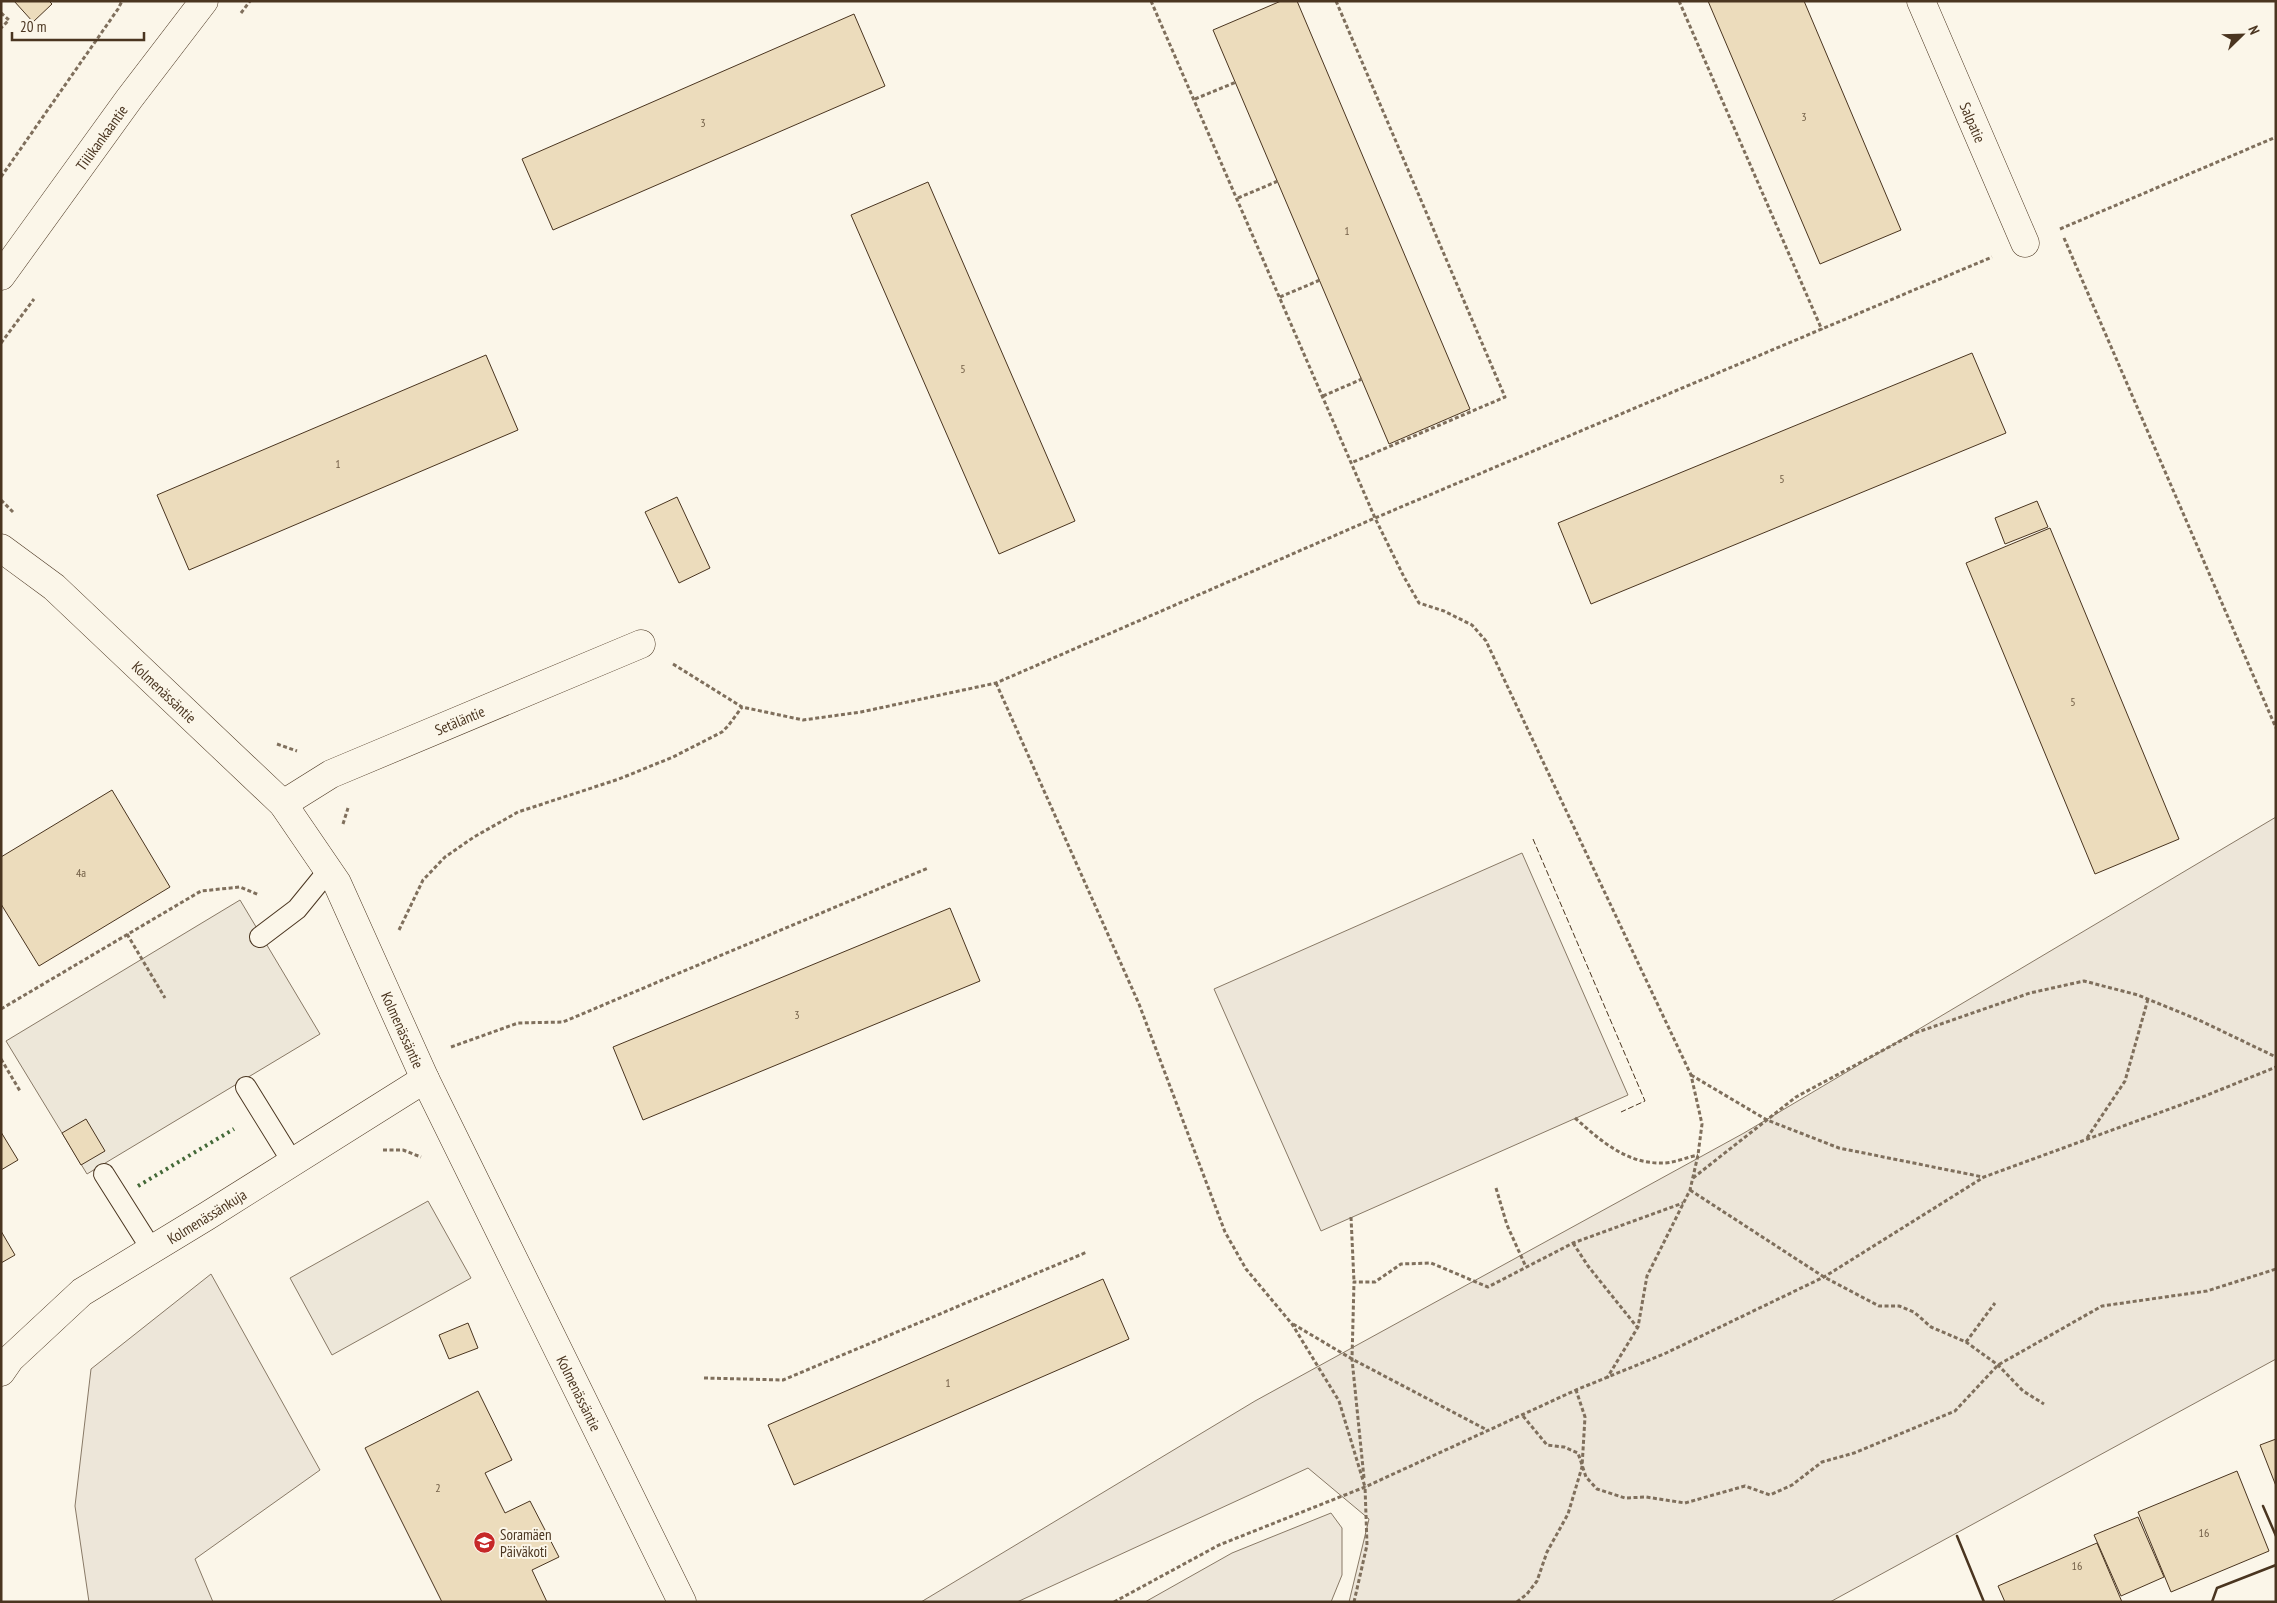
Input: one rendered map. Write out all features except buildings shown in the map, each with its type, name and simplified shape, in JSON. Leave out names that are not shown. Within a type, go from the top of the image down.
[{"type":"street","name":"Tiilikankaantie","points":[[1,276],[129,99],[204,1]]},
{"type":"street","name":"Salpatie","points":[[1921,1],[2025,243]]},
{"type":"street","name":"Kolmenässäntie","points":[[1,548],[54,587],[283,804],[336,883],[426,1079],[682,1602]]},
{"type":"street","name":"Setäläntie","points":[[283,804],[331,774],[642,644]]},
{"type":"street","name":"Kolmenässänkuja","points":[[1,1372],[10,1359],[82,1292],[426,1079]]},
{"type":"lane","points":[[260,937],[297,909],[328,871]]},
{"type":"lane","points":[[246,1086],[293,1163]]},
{"type":"lane","points":[[104,1174],[152,1250]]},
{"type":"path","points":[[1,177],[118,10],[122,1]]},
{"type":"path","points":[[1151,1],[1238,198],[1375,518],[1419,603],[1472,624],[1486,641],[1691,1075],[1702,1124],[1690,1190],[1647,1276],[1638,1327],[1607,1378]]},
{"type":"path","points":[[1336,1],[1505,397],[1351,463]]},
{"type":"path","points":[[1680,1],[1822,330]]},
{"type":"path","points":[[1,13],[9,20],[1,28]]},
{"type":"path","points":[[1195,99],[1236,82]]},
{"type":"path","points":[[642,644],[742,707],[803,720],[860,712],[996,683],[1375,518],[2276,137]]},
{"type":"path","points":[[1238,198],[1278,180]]},
{"type":"path","points":[[2060,229],[2276,728]]},
{"type":"path","points":[[1280,297],[1320,280]]},
{"type":"path","points":[[1323,396],[1362,379]]},
{"type":"path","points":[[996,683],[1139,1004],[1225,1232],[1246,1269],[1292,1324],[1339,1401],[1365,1487]]},
{"type":"path","points":[[398,931],[423,880],[444,857],[474,837],[518,812],[619,779],[681,754],[722,732],[742,707]]},
{"type":"path","points":[[448,1048],[518,1024],[563,1022],[928,868]]},
{"type":"path","points":[[1,1009],[201,891],[240,887],[297,909]]},
{"type":"path","points":[[127,934],[165,998]]},
{"type":"path","points":[[1693,1179],[1796,1097],[1915,1033],[2030,993],[2084,981],[2148,999],[2201,1021],[2276,1057]]},
{"type":"path","points":[[2087,1138],[2125,1080],[2148,999]]},
{"type":"path","points":[[1,1059],[20,1091]]},
{"type":"path","points":[[1114,1602],[1219,1545],[1365,1487],[1576,1390],[1664,1354],[1824,1277],[1984,1177],[2205,1096],[2276,1067]]},
{"type":"path","points":[[1691,1075],[1767,1120],[1839,1148],[1984,1177]]},
{"type":"path","points":[[1575,1118],[1603,1143],[1630,1157],[1661,1164],[1698,1154]]},
{"type":"path","points":[[362,1120],[380,1149],[386,1152],[403,1150],[423,1158]]},
{"type":"path","points":[[1496,1188],[1507,1225],[1526,1267]]},
{"type":"path","points":[[1690,1190],[1824,1277],[1879,1306],[1899,1306],[1914,1312],[1931,1327],[1966,1342],[1998,1365],[2023,1391],[2044,1404]]},
{"type":"path","points":[[1354,1282],[1375,1282],[1401,1264],[1431,1263],[1488,1287],[1573,1243],[1684,1203]]},
{"type":"path","points":[[1351,1217],[1354,1282],[1352,1359],[1365,1487],[1367,1545],[1354,1602]]},
{"type":"path","points":[[1573,1243],[1588,1266],[1638,1327]]},
{"type":"path","points":[[704,1378],[784,1380],[1086,1252]]},
{"type":"path","points":[[1523,1416],[1547,1445],[1564,1447],[1578,1452],[1586,1477],[1597,1489],[1625,1498],[1646,1497],[1685,1503],[1745,1486],[1770,1495],[1792,1486],[1822,1462],[1854,1453],[1955,1411],[1998,1365],[2102,1306],[2207,1291],[2276,1270]]},
{"type":"path","points":[[1966,1342],[1995,1303]]},
{"type":"path","points":[[1292,1324],[1352,1359],[1487,1430]]},
{"type":"path","points":[[1517,1602],[1527,1594],[1537,1581],[1547,1552],[1568,1514],[1582,1467],[1585,1417],[1576,1390]]},
{"type":"shaded area","points":[[2276,817],[2276,1359],[1830,1602],[1349,1602],[1369,1519],[1308,1468],[1017,1602],[921,1602],[1255,1401],[1744,1133]]},
{"type":"shaded area","points":[[1522,853],[1628,1095],[1321,1231],[1214,989]]},
{"type":"shaded area","points":[[240,900],[320,1034],[87,1174],[6,1041]]},
{"type":"shaded area","points":[[428,1201],[471,1278],[332,1355],[290,1278]]},
{"type":"shaded area","points":[[211,1274],[320,1470],[195,1559],[213,1602],[89,1602],[75,1506],[91,1369]]},
{"type":"shaded area","points":[[1331,1513],[1342,1528],[1342,1575],[1331,1602],[1145,1602],[1232,1553]]},
{"type":"hedge","points":[[138,1186],[234,1129]]},
{"type":"fence","points":[[1533,839],[1645,1101],[1621,1112]]},
{"type":"wall","points":[[2263,1506],[2276,1536]]},
{"type":"wall","points":[[1957,1536],[1984,1602]]},
{"type":"wall","points":[[2212,1602],[2217,1588],[2276,1565]]},
{"type":"place","name":"Soramäen Päiväkoti","points":[[484,1543]]}]
